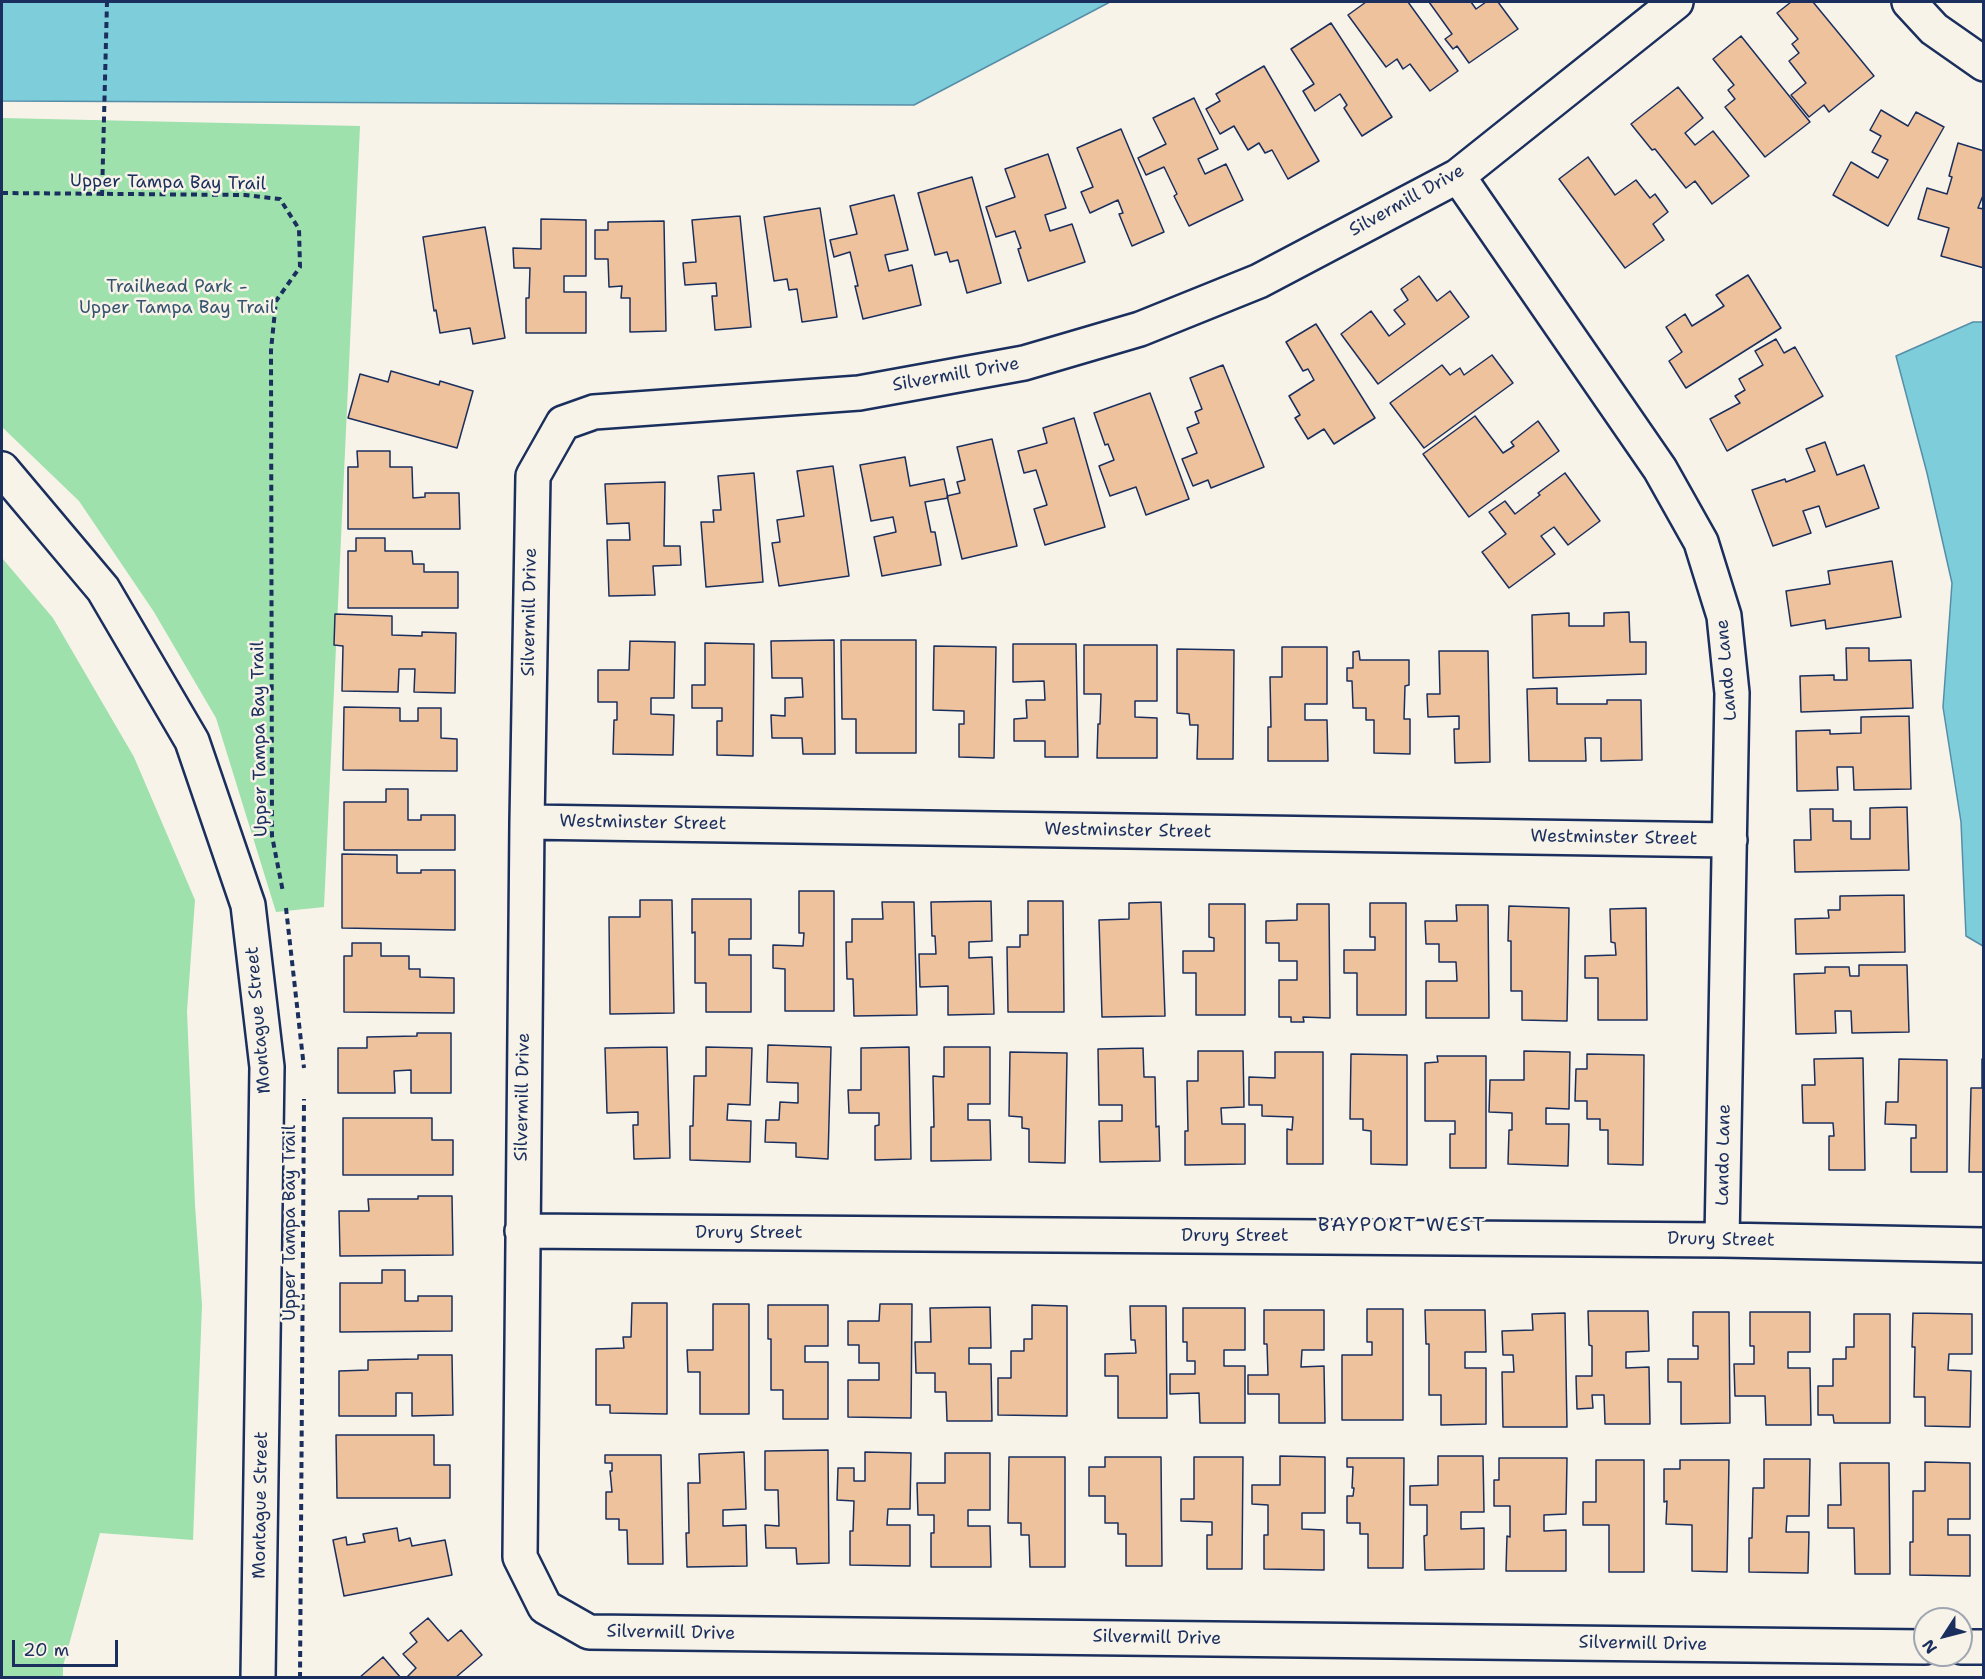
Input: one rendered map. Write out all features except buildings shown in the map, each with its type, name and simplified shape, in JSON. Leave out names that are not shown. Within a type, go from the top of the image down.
[{"type":"street","name":"Silvermill Drive","points":[[1676,2],[1458,176],[1260,281],[1140,329],[1024,363],[859,393],[594,412],[563,423],[533,476],[522,1232],[520,1557],[544,1607],[589,1632],[1913,1647]]},
{"type":"street","points":[[1909,2],[1934,29],[1983,64]]},
{"type":"street","name":"Lando Lane","points":[[1458,176],[1660,469],[1701,542],[1724,616],[1732,693],[1722,1240]]},
{"type":"street","name":"Montague Street","points":[[2,469],[103,589],[192,741],[248,905],[267,1067],[258,1677]]},
{"type":"street","name":"Westminster Street","points":[[527,822],[1730,840]]},
{"type":"street","name":"Drury Street","points":[[522,1232],[1722,1240],[1983,1245]]},
{"type":"path","points":[[102,195],[107,2]]},
{"type":"path","name":"Upper Tampa Bay Trail","points":[[2,193],[245,195],[280,199],[299,229],[300,267],[276,301],[271,350],[272,824],[289,923],[304,1073]]},
{"type":"path","name":"Upper Tampa Bay Trail","points":[[300,1677],[304,1096]]},
{"type":"green space","name":"Trailhead Park - Upper Tampa Bay Trail","points":[[2,118],[360,126],[324,907],[276,912],[216,718],[154,612],[79,501],[2,427]]},
{"type":"green space","points":[[2,558],[53,618],[134,757],[195,900],[187,1011],[195,1205],[202,1305],[193,1540],[100,1533],[63,1666],[63,1677],[2,1677]]},
{"type":"water","points":[[2,2],[1110,2],[914,105],[2,101]]},
{"type":"water","points":[[1973,322],[1984,322],[1983,946],[1966,936],[1961,822],[1943,707],[1952,583],[1927,473],[1896,356]]},
{"type":"district","name":"BAYPORT WEST","points":[[1402,1226]]}]
